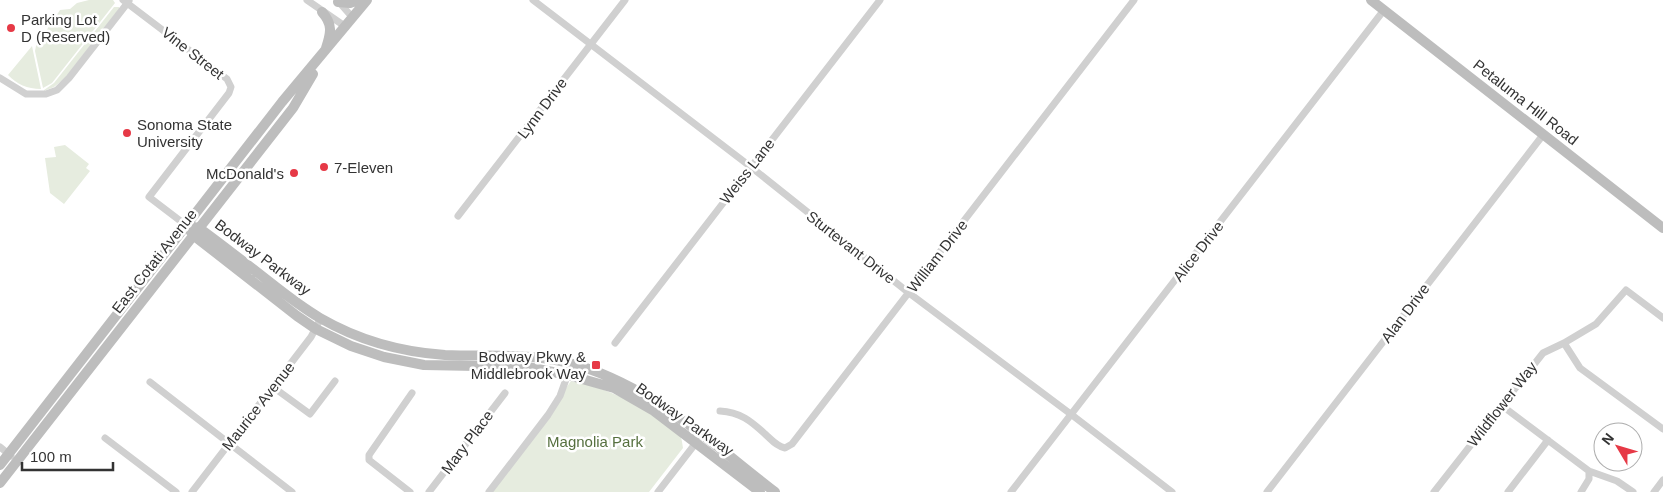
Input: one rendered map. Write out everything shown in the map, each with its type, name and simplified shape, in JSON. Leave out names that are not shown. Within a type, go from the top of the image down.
[{"type":"main road","points":[[337,1],[350,3],[358,0]]},
{"type":"main road","name":"East Cotati Avenue","points":[[0,483],[193,230],[282,102],[325,53],[367,0]]},
{"type":"main road","name":"Petaluma Hill Road","points":[[1371,0],[1663,228]]},
{"type":"main road","points":[[322,12],[331,25],[325,53]]},
{"type":"main road","name":"East Cotati Avenue","points":[[0,465],[4,451],[193,230]]},
{"type":"main road","name":"Bodway Parkway","points":[[193,230],[320,318],[360,337],[386,346],[446,355],[534,356],[570,363],[618,380],[662,405],[760,492]]},
{"type":"main road","name":"Bodway Parkway","points":[[193,230],[296,316],[316,329],[351,346],[384,357],[424,365],[517,365],[568,375],[614,388],[699,439],[775,492]]},
{"type":"street","points":[[307,0],[346,27]]},
{"type":"street","name":"Sturtevant Drive","points":[[533,0],[751,167],[908,292],[1172,492]]},
{"type":"street","name":"Lynn Drive","points":[[458,216],[624,0]]},
{"type":"street","name":"Weiss Lane","points":[[614,343],[880,0]]},
{"type":"street","name":"William Drive","points":[[720,411],[735,412],[757,426],[778,446],[785,448],[792,444],[1134,0]]},
{"type":"street","points":[[0,78],[26,94],[42,95],[57,90],[69,78],[127,1]]},
{"type":"street","name":"Vine Street","points":[[127,1],[227,79],[231,87],[230,93],[149,197],[193,230]]},
{"type":"street","points":[[337,1],[353,18]]},
{"type":"street","name":"Alice Drive","points":[[1011,492],[1384,10]]},
{"type":"street","name":"Alan Drive","points":[[1267,492],[1543,135]]},
{"type":"street","name":"Wildflower Way","points":[[1434,492],[1542,353],[1564,343],[1596,324],[1626,290],[1663,318]]},
{"type":"street","name":"Maurice Avenue","points":[[192,492],[316,329],[320,318]]},
{"type":"street","points":[[1564,343],[1580,368],[1663,429]]},
{"type":"street","points":[[489,492],[548,415],[560,396],[568,375],[570,363]]},
{"type":"street","points":[[273,386],[310,414],[335,380]]},
{"type":"street","points":[[150,382],[292,492]]},
{"type":"street","points":[[410,492],[369,460],[369,455],[412,393]]},
{"type":"street","name":"Mary Place","points":[[429,492],[505,393]]},
{"type":"street","points":[[1501,405],[1589,471],[1617,481],[1633,492]]},
{"type":"street","points":[[106,438],[176,492]]},
{"type":"street","points":[[658,492],[699,439]]},
{"type":"street","points":[[1508,492],[1548,440]]},
{"type":"street","points":[[4,451],[17,461]]},
{"type":"street","points":[[1580,492],[1588,478],[1589,471]]},
{"type":"street","points":[[1654,492],[1663,480]]},
{"type":"green space","points":[[89,0],[113,0],[115,3],[52,83],[43,88],[35,51],[36,46],[60,10],[70,9],[77,3]]},
{"type":"green space","points":[[114,7],[119,7],[119,9],[65,78],[54,87],[44,91],[54,83]]},
{"type":"green space","points":[[32,46],[41,89],[23,85],[8,75]]},
{"type":"green space","points":[[65,145],[89,164],[86,168],[90,171],[64,204],[50,193],[45,158],[56,157],[54,147]]},
{"type":"green space","name":"Magnolia Park","points":[[571,381],[612,393],[643,408],[669,425],[679,435],[683,448],[649,492],[491,492]]},
{"type":"place","name":"Parking Lot D (Reserved)","points":[[11,28]]},
{"type":"place","name":"Sonoma State University","points":[[127,133]]},
{"type":"place","name":"7-Eleven","points":[[324,167]]},
{"type":"place","name":"McDonald's","points":[[294,173]]},
{"type":"place","name":"Bodway Pkwy & Middlebrook Way","points":[[596,365]]}]
